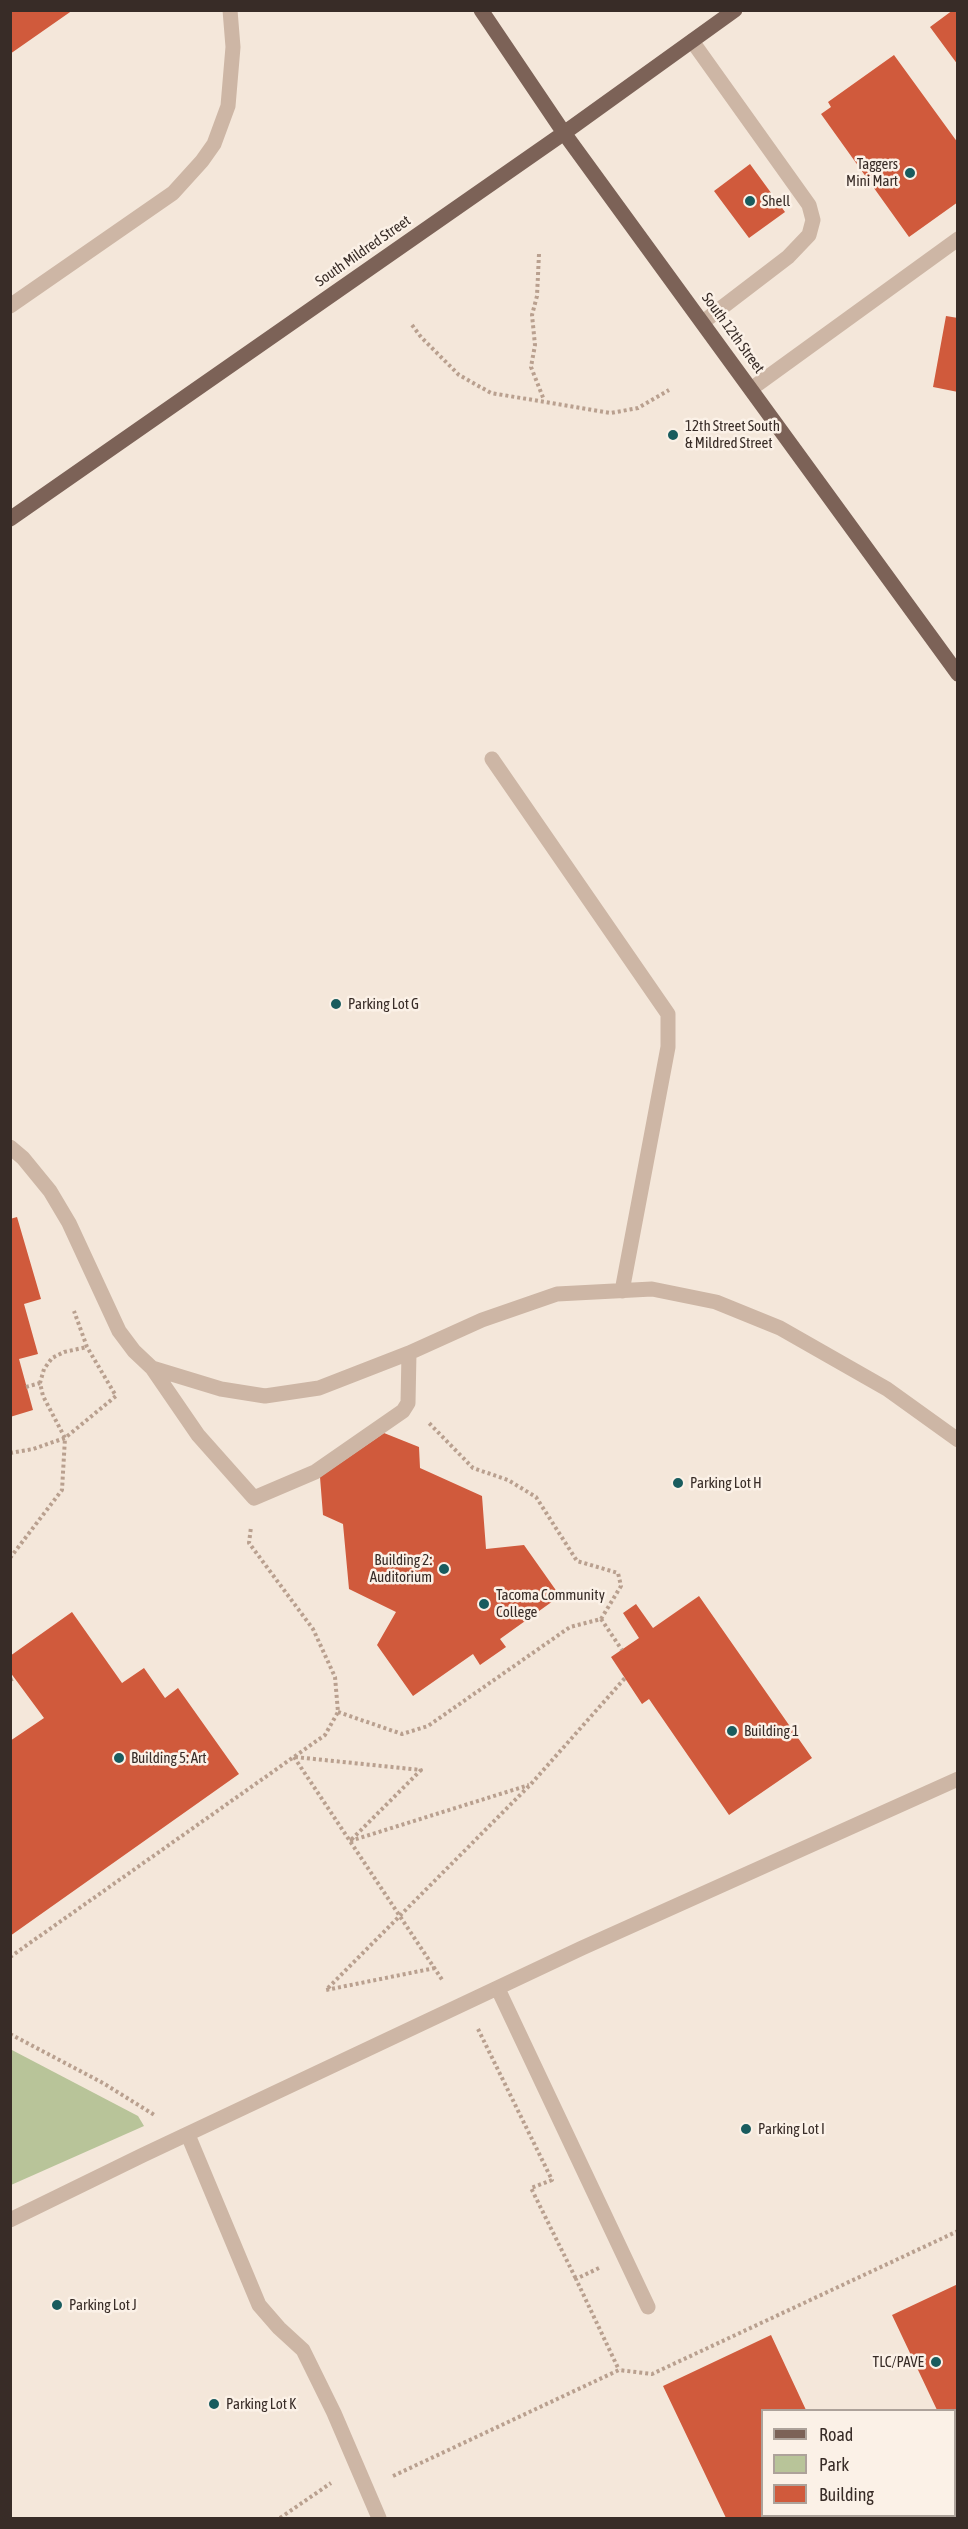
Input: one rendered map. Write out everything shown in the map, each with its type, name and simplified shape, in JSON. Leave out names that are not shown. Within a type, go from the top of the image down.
[{"type":"main road","name":"South 12th Street","points":[[481,10],[564,133],[957,674]]},
{"type":"main road","name":"South Mildred Street","points":[[10,519],[564,133],[735,10]]},
{"type":"lane","points":[[10,306],[161,201],[189,177],[202,161],[214,144],[228,106],[233,47],[230,10]]},
{"type":"lane","points":[[692,41],[809,205],[813,220],[809,235],[788,257],[703,322]]},
{"type":"lane","points":[[751,388],[957,239]]},
{"type":"lane","points":[[492,759],[668,1014],[668,1047],[622,1291]]},
{"type":"lane","points":[[10,1147],[23,1158],[50,1191],[69,1223],[120,1331],[134,1351],[152,1368],[198,1435],[254,1498],[315,1472],[403,1411],[408,1402],[409,1353]]},
{"type":"lane","points":[[152,1368],[221,1389],[265,1396],[319,1388],[409,1353],[482,1320],[557,1294],[651,1289],[716,1302],[780,1328],[886,1389],[957,1440]]},
{"type":"lane","points":[[10,2220],[582,1948],[957,1779]]},
{"type":"lane","points":[[498,1989],[648,2307]]},
{"type":"lane","points":[[188,2135],[259,2305],[303,2350],[334,2413],[379,2518]]},
{"type":"path","points":[[540,254],[537,296],[532,315],[535,345],[531,367],[544,400]]},
{"type":"path","points":[[412,325],[459,375],[491,393],[544,400],[611,413],[638,408],[669,390]]},
{"type":"path","points":[[10,1558],[62,1490],[65,1438],[43,1396],[40,1383],[44,1369],[52,1358],[87,1347]]},
{"type":"path","points":[[26,1387],[40,1383]]},
{"type":"path","points":[[10,1453],[33,1449],[65,1438],[116,1396]]},
{"type":"path","points":[[339,1712],[402,1734],[428,1726],[570,1627],[601,1619],[621,1586],[618,1573],[577,1561],[536,1497],[508,1480],[473,1468],[408,1402]]},
{"type":"path","points":[[10,1957],[325,1735],[339,1712],[335,1677],[313,1629],[249,1543],[254,1498]]},
{"type":"path","points":[[601,1619],[622,1650]]},
{"type":"path","points":[[435,1968],[326,1990],[531,1784],[625,1678]]},
{"type":"path","points":[[294,1757],[421,1770],[350,1841]]},
{"type":"path","points":[[294,1757],[445,1985]]},
{"type":"path","points":[[350,1841],[531,1784]]},
{"type":"path","points":[[476,2026],[552,2180],[531,2188],[619,2370]]},
{"type":"path","points":[[10,2034],[103,2084],[188,2135]]},
{"type":"path","points":[[388,2478],[619,2370],[652,2374],[957,2230]]},
{"type":"path","points":[[576,2279],[624,2256]]},
{"type":"path","points":[[280,2518],[339,2477]]},
{"type":"green space","points":[[10,2049],[138,2116],[144,2126],[11,2185]]},
{"type":"building","points":[[10,10],[73,10],[10,54]]},
{"type":"building","points":[[953,10],[958,10],[958,65],[930,27]]},
{"type":"building","name":"Taggers Mini Mart","points":[[894,55],[958,143],[958,202],[909,237],[821,114],[831,107],[828,102]]},
{"type":"building","name":"Shell","points":[[750,164],[785,212],[749,238],[714,191]]},
{"type":"building","points":[[946,316],[958,318],[958,392],[933,387]]},
{"type":"building","points":[[17,1217],[41,1299],[24,1304],[38,1354],[19,1359],[33,1410],[10,1417],[10,1219]]},
{"type":"building","name":"Building 2: Auditorium","points":[[384,1433],[419,1447],[420,1468],[482,1496],[486,1549],[524,1545],[560,1596],[500,1639],[506,1647],[480,1665],[473,1654],[413,1696],[377,1645],[396,1612],[349,1589],[343,1524],[323,1515],[320,1477]]},
{"type":"building","name":"Building 1","points":[[699,1596],[812,1758],[729,1815],[649,1699],[642,1704],[611,1657],[639,1638],[623,1613],[636,1604],[653,1628]]},
{"type":"building","name":"Building 5: Art","points":[[72,1612],[122,1683],[144,1668],[165,1698],[178,1688],[239,1774],[10,1936],[10,1741],[44,1718],[10,1672],[10,1656]]},
{"type":"building","name":"TLC/PAVE","points":[[958,2284],[958,2413],[956,2414],[956,2409],[937,2409],[892,2315]]},
{"type":"building","points":[[771,2335],[806,2409],[761,2409],[761,2517],[816,2517],[726,2518],[663,2386]]},
{"type":"building","points":[[915,2517],[950,2517],[947,2518]]},
{"type":"place","name":"Taggers Mini Mart","points":[[910,173]]},
{"type":"place","name":"Shell","points":[[750,201]]},
{"type":"place","name":"12th Street South & Mildred Street","points":[[673,435]]},
{"type":"place","name":"Parking Lot G","points":[[336,1004]]},
{"type":"place","name":"Parking Lot H","points":[[678,1483]]},
{"type":"place","name":"Building 2: Auditorium","points":[[444,1569]]},
{"type":"place","name":"Tacoma Community College","points":[[484,1604]]},
{"type":"place","name":"Building 1","points":[[732,1731]]},
{"type":"place","name":"Building 5: Art","points":[[119,1758]]},
{"type":"place","name":"Parking Lot I","points":[[746,2129]]},
{"type":"place","name":"Parking Lot J","points":[[57,2305]]},
{"type":"place","name":"TLC/PAVE","points":[[936,2362]]},
{"type":"place","name":"Parking Lot K","points":[[214,2404]]}]
